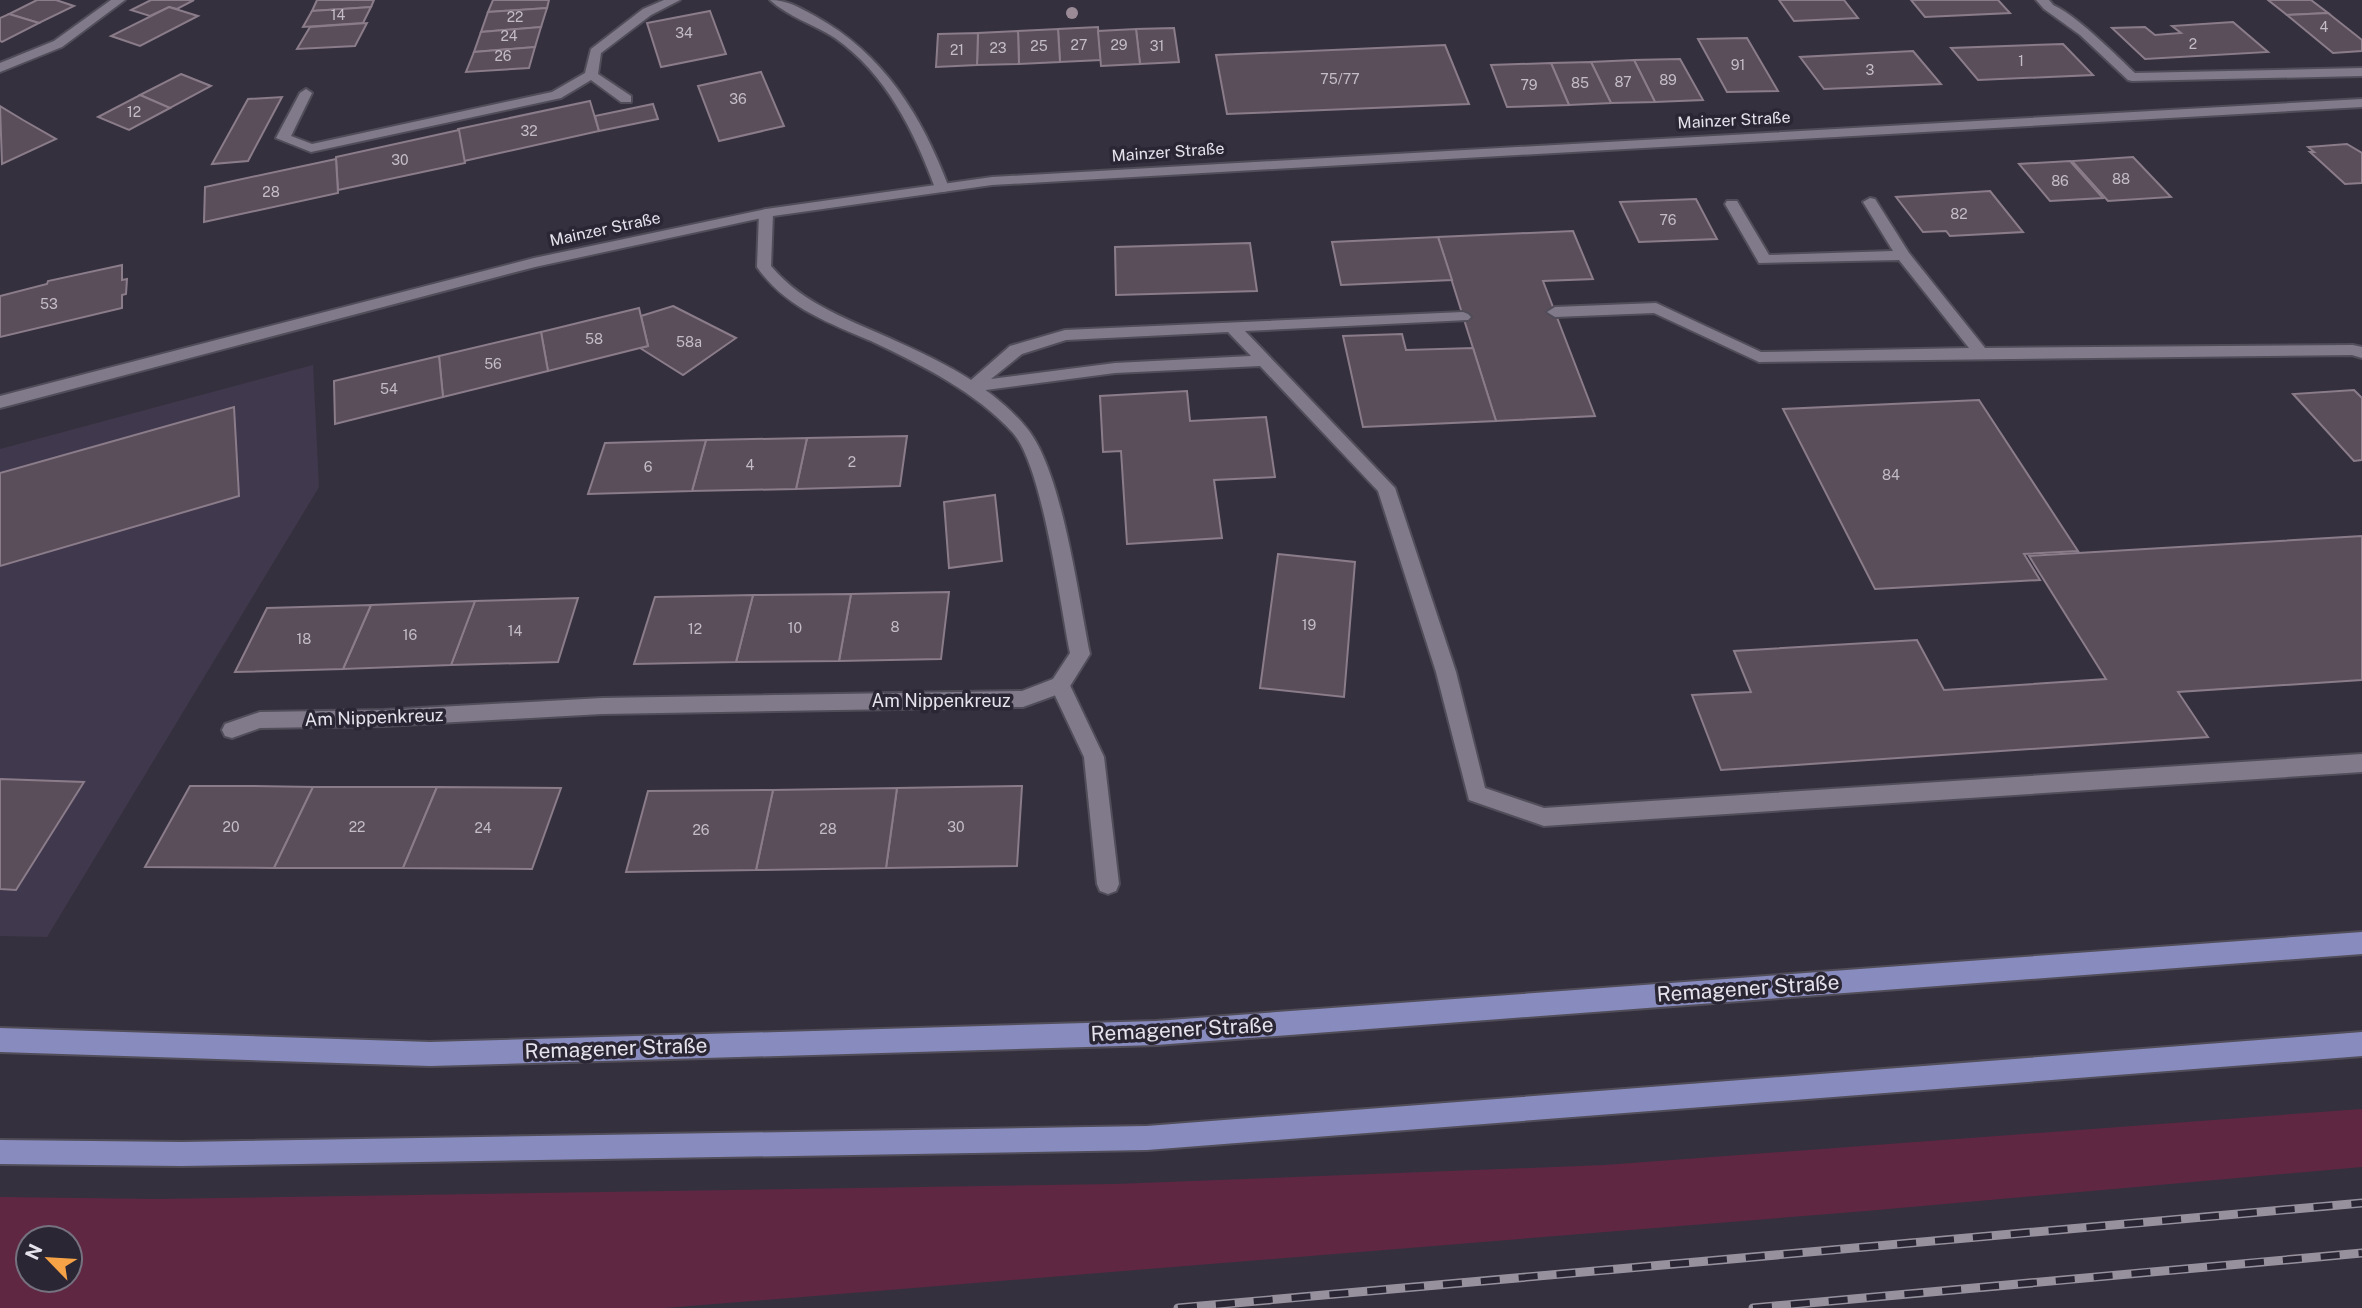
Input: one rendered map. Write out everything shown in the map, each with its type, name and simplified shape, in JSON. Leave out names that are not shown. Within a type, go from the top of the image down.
[{"type":"main road","name":"Remagener Straße","points":[[0,1040],[430,1054],[1156,1033],[2362,943]]},
{"type":"main road","points":[[0,1152],[182,1154],[1147,1138],[2362,1044]]},
{"type":"street","points":[[0,68],[58,44],[119,0]]},
{"type":"street","points":[[591,75],[595,52],[647,12],[674,0]]},
{"type":"street","points":[[776,0],[846,42],[885,82],[918,130],[942,188]]},
{"type":"street","points":[[2045,3],[2084,33],[2132,77],[2362,72]]},
{"type":"street","points":[[306,93],[283,138],[311,148],[556,95],[591,75]]},
{"type":"street","points":[[591,75],[626,99]]},
{"type":"street","name":"Mainzer Straße","points":[[0,402],[534,262],[766,213],[992,181],[2362,103]]},
{"type":"street","points":[[1870,202],[1903,255],[1981,353]]},
{"type":"street","points":[[1732,204],[1764,260],[1903,255]]},
{"type":"street","points":[[766,213],[764,267],[782,289],[815,310],[907,352],[971,387],[1020,430],[1036,457],[1046,491],[1080,654],[1060,685],[1094,757],[1108,884]]},
{"type":"street","points":[[1555,313],[1656,308],[1759,358],[1981,353],[2353,350],[2362,353]]},
{"type":"street","points":[[971,387],[1016,350],[1065,335],[1463,317]]},
{"type":"street","points":[[1232,327],[1386,488],[1446,672],[1476,794],[1544,817],[2362,763]]},
{"type":"street","points":[[971,387],[1115,368],[1262,361]]},
{"type":"street","name":"Am Nippenkreuz","points":[[232,730],[260,720],[384,718],[602,706],[1023,699],[1060,685]]},
{"type":"shaded area","points":[[313,365],[319,487],[47,937],[0,936],[0,449]]},
{"type":"shaded area","points":[[2362,1109],[2362,1167],[1866,1211],[665,1308],[0,1308],[0,1197],[156,1199],[1115,1184],[1605,1165]]},
{"type":"building","points":[[37,0],[56,0],[74,6],[39,23],[9,14]]},
{"type":"building","points":[[151,0],[194,0],[177,9],[169,7],[150,16],[131,10]]},
{"type":"building","points":[[317,0],[374,0],[371,7],[312,11]]},
{"type":"building","points":[[493,0],[549,0],[547,8],[488,12]]},
{"type":"building","points":[[1779,0],[1844,0],[1858,18],[1794,21]]},
{"type":"building","points":[[1911,0],[1998,0],[2010,13],[1925,17]]},
{"type":"building","points":[[2268,0],[2311,0],[2328,13],[2287,15]]},
{"type":"building","points":[[169,7],[198,16],[140,46],[111,36]]},
{"type":"building","points":[[371,7],[363,23],[303,27],[312,11]]},
{"type":"building","points":[[547,8],[541,27],[481,32],[488,12]]},
{"type":"building","points":[[710,11],[726,54],[661,67],[647,23]]},
{"type":"building","points":[[2328,13],[2362,40],[2362,51],[2333,53],[2287,15]]},
{"type":"building","points":[[9,14],[39,23],[2,42],[0,18]]},
{"type":"building","points":[[2233,22],[2268,52],[2145,59],[2112,28],[2145,27],[2155,35],[2181,33],[2172,26]]},
{"type":"building","points":[[367,23],[355,46],[297,49],[310,27]]},
{"type":"building","points":[[541,27],[535,47],[474,52],[481,32]]},
{"type":"building","points":[[1098,27],[1101,60],[1060,62],[1058,29]]},
{"type":"building","points":[[1174,28],[1179,62],[1140,64],[1136,29]]},
{"type":"building","points":[[1058,29],[1060,62],[1019,64],[1018,31]]},
{"type":"building","points":[[1136,29],[1140,64],[1101,66],[1098,31]]},
{"type":"building","points":[[1018,31],[1019,64],[977,65],[978,33]]},
{"type":"building","points":[[978,33],[977,65],[936,67],[938,34]]},
{"type":"building","points":[[1747,38],[1778,91],[1727,92],[1698,39]]},
{"type":"building","points":[[2063,44],[2093,75],[1978,80],[1951,48]]},
{"type":"building","points":[[1445,45],[1469,104],[1227,114],[1216,55]]},
{"type":"building","points":[[535,47],[529,68],[466,72],[474,52]]},
{"type":"building","points":[[1913,51],[1941,84],[1824,89],[1800,57]]},
{"type":"building","points":[[1680,59],[1703,100],[1655,102],[1634,60]]},
{"type":"building","points":[[1634,60],[1655,102],[1611,103],[1591,62]]},
{"type":"building","points":[[1591,62],[1611,103],[1569,105],[1551,63]]},
{"type":"building","points":[[1551,63],[1569,105],[1507,107],[1491,65]]},
{"type":"building","points":[[761,72],[784,126],[719,141],[698,86]]},
{"type":"building","points":[[181,74],[211,86],[170,108],[140,95]]},
{"type":"building","points":[[140,95],[170,108],[129,130],[98,117]]},
{"type":"building","points":[[282,97],[248,161],[212,164],[248,99]]},
{"type":"building","points":[[590,101],[599,131],[464,161],[458,129]]},
{"type":"building","points":[[653,104],[658,119],[599,131],[595,116]]},
{"type":"building","points":[[0,106],[23,120],[56,139],[2,164]]},
{"type":"building","points":[[459,130],[465,163],[338,190],[336,157]]},
{"type":"building","points":[[2347,144],[2362,153],[2362,183],[2345,184],[2310,152],[2314,152],[2308,147]]},
{"type":"building","points":[[2133,157],[2171,197],[2108,201],[2072,161]]},
{"type":"building","points":[[336,159],[338,193],[204,222],[205,187]]},
{"type":"building","points":[[2070,161],[2103,198],[2050,201],[2019,164]]},
{"type":"building","points":[[1990,191],[2023,232],[1950,236],[1946,231],[1923,232],[1896,197]]},
{"type":"building","points":[[1696,199],[1717,239],[1639,242],[1620,202]]},
{"type":"building","points":[[1573,231],[1593,279],[1543,281],[1595,416],[1496,421],[1438,237]]},
{"type":"building","points":[[1438,237],[1452,280],[1341,285],[1332,242]]},
{"type":"building","points":[[1250,243],[1257,291],[1116,295],[1115,247]]},
{"type":"building","points":[[122,265],[122,280],[127,279],[126,294],[122,295],[122,308],[0,337],[0,296],[47,284],[48,281]]},
{"type":"building","points":[[673,306],[736,338],[683,375],[640,348],[648,346],[641,316]]},
{"type":"building","points":[[639,308],[648,346],[548,371],[541,332]]},
{"type":"building","points":[[541,332],[548,371],[443,397],[439,356]]},
{"type":"building","points":[[1402,334],[1406,350],[1473,348],[1496,421],[1363,427],[1343,336]]},
{"type":"building","points":[[439,356],[443,397],[335,424],[334,381]]},
{"type":"building","points":[[2354,390],[2362,398],[2362,460],[2354,461],[2293,394]]},
{"type":"building","points":[[1187,391],[1190,421],[1266,417],[1275,477],[1214,480],[1222,538],[1127,544],[1121,451],[1103,452],[1100,396]]},
{"type":"building","points":[[1979,400],[2078,551],[2024,554],[2040,580],[1875,589],[1783,409]]},
{"type":"building","points":[[234,407],[239,496],[0,566],[0,473]]},
{"type":"building","points":[[907,436],[900,486],[796,489],[807,438]]},
{"type":"building","points":[[807,438],[796,489],[692,491],[706,440]]},
{"type":"building","points":[[706,440],[692,491],[588,494],[605,443]]},
{"type":"building","points":[[995,495],[1002,561],[949,568],[944,502]]},
{"type":"building","points":[[2362,536],[2362,680],[2178,692],[2208,737],[1721,770],[1692,695],[1751,692],[1734,651],[1917,640],[1944,690],[2106,679],[2029,556]]},
{"type":"building","points":[[1278,554],[1355,562],[1344,697],[1260,688]]},
{"type":"building","points":[[949,592],[941,659],[839,661],[851,594]]},
{"type":"building","points":[[851,594],[839,661],[736,662],[753,595]]},
{"type":"building","points":[[753,595],[736,662],[634,664],[655,597]]},
{"type":"building","points":[[578,598],[558,662],[451,665],[475,601]]},
{"type":"building","points":[[475,601],[451,665],[343,669],[371,605]]},
{"type":"building","points":[[371,605],[343,669],[235,672],[267,608]]},
{"type":"building","points":[[0,779],[84,782],[16,890],[0,889]]},
{"type":"building","points":[[190,786],[313,787],[274,868],[145,867]]},
{"type":"building","points":[[1022,786],[1017,866],[886,868],[897,788]]},
{"type":"building","points":[[313,787],[437,787],[403,868],[274,868]]},
{"type":"building","points":[[437,787],[561,788],[532,869],[403,868]]},
{"type":"building","points":[[897,788],[886,868],[756,870],[773,790]]},
{"type":"building","points":[[773,790],[756,870],[626,872],[648,791]]},
{"type":"railway","points":[[1178,1308],[2362,1203]]},
{"type":"railway","points":[[1753,1308],[2362,1253]]}]
